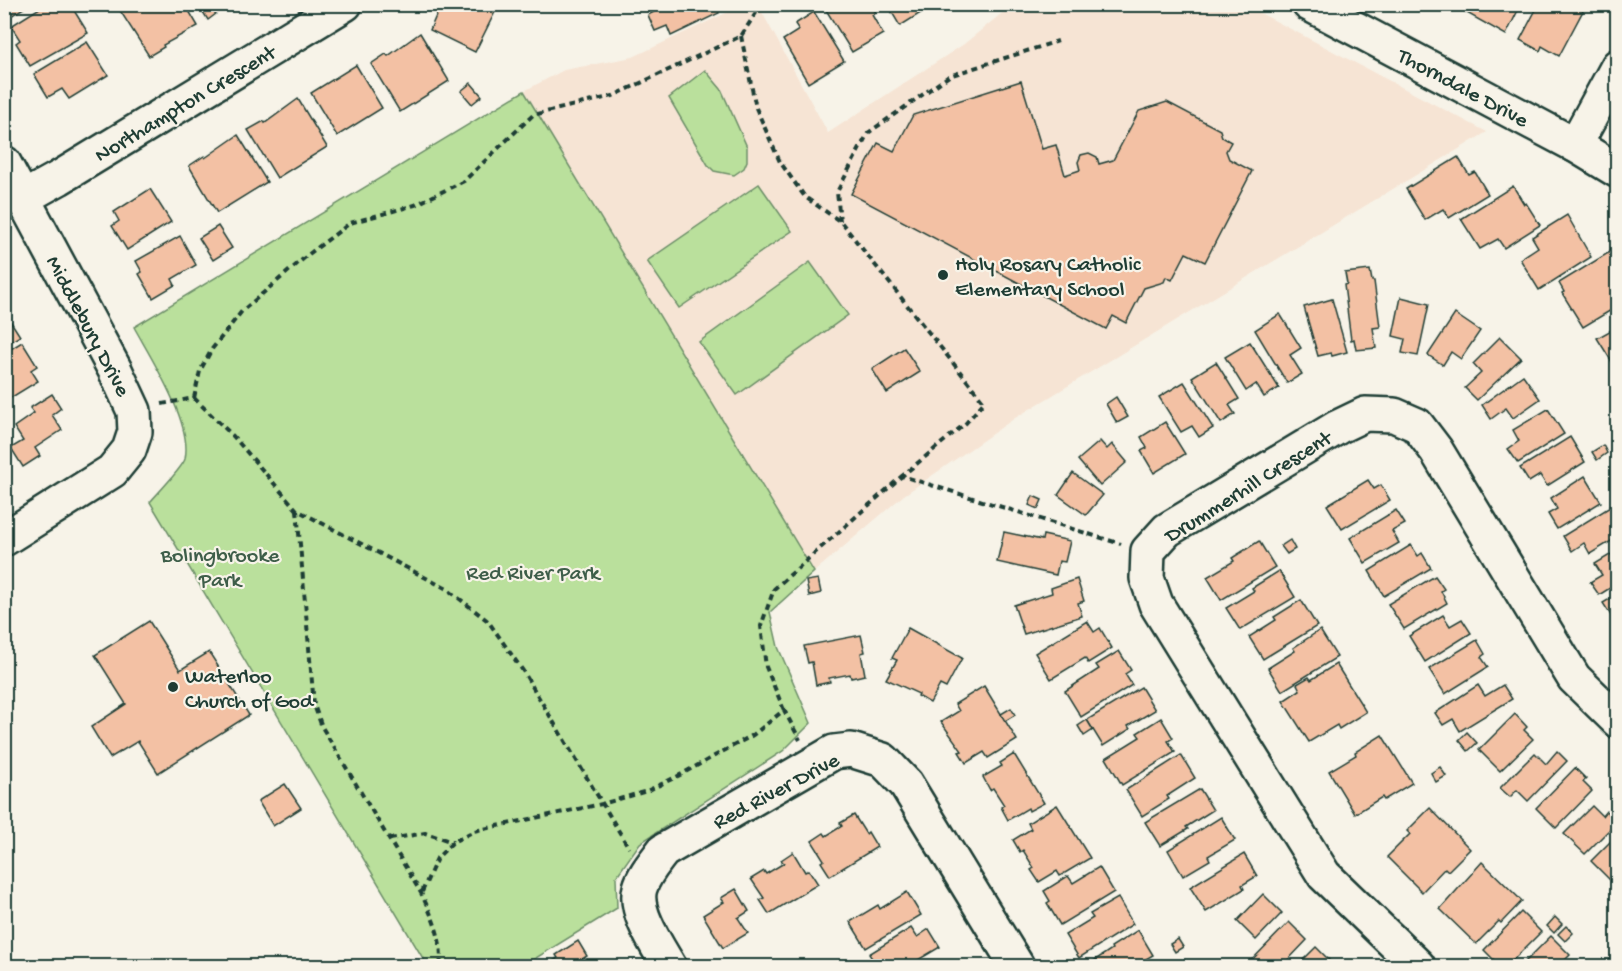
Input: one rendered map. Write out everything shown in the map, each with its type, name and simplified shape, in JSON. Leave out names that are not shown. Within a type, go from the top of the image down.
[{"type":"street","name":"Northampton Crescent","points":[[22,198],[345,4]]},
{"type":"street","name":"Thorndale Drive","points":[[1309,4],[1575,145],[1617,171]]},
{"type":"street","points":[[1575,145],[1617,66]]},
{"type":"street","name":"Middlebury Drive","points":[[4,163],[115,370],[134,411],[135,432],[129,450],[112,471],[4,539]]},
{"type":"street","name":"Drummerhill Crescent","points":[[1418,966],[1324,875],[1156,604],[1147,578],[1148,551],[1167,530],[1338,428],[1365,414],[1394,415],[1417,425],[1424,433],[1574,678],[1617,721]]},
{"type":"street","name":"Red River Drive","points":[[669,966],[647,930],[641,910],[639,889],[663,851],[834,752],[851,750],[883,760],[906,784],[1017,966]]},
{"type":"path","points":[[648,872],[627,844],[523,671],[488,621],[447,589],[297,510],[233,436],[194,398],[200,371],[212,349],[242,311],[309,254],[350,223],[415,205],[464,181],[533,116],[613,96],[741,36],[759,4]]},
{"type":"path","points":[[741,36],[756,108],[780,162],[805,196],[840,222],[984,402],[966,423],[774,589],[761,626],[766,667],[784,710],[813,764]]},
{"type":"path","points":[[840,222],[837,192],[868,133],[949,76],[1058,41]]},
{"type":"path","points":[[902,476],[1148,551]]},
{"type":"path","points":[[297,510],[314,705],[322,727],[422,893],[434,920],[442,954],[440,966]]},
{"type":"path","points":[[422,893],[437,858],[453,842],[474,831],[602,804],[647,790],[678,776],[753,735],[784,710]]},
{"type":"path","points":[[390,839],[425,833],[453,842]]},
{"type":"shaded area","name":"Holy Rosary Catholic Elementary School","points":[[1243,4],[1487,132],[1015,418],[904,495],[814,572],[524,91],[564,70],[633,57],[743,5],[758,5],[828,133],[964,44],[1012,5]]},
{"type":"green space","points":[[705,70],[721,89],[747,147],[747,161],[744,168],[734,175],[714,171],[708,165],[669,98]]},
{"type":"green space","name":"Red River Park","points":[[524,91],[814,572],[770,612],[778,647],[811,723],[783,751],[640,843],[616,877],[617,908],[523,966],[414,966],[424,960],[150,502],[183,463],[186,444],[183,428],[169,391],[134,327]]},
{"type":"green space","points":[[759,184],[792,231],[679,308],[647,261]]},
{"type":"green space","points":[[810,262],[848,315],[737,395],[699,342]]},
{"type":"building","points":[[4,4],[30,4],[11,16]]},
{"type":"building","points":[[46,4],[70,4],[88,33],[30,66],[16,43],[20,40],[11,26]]},
{"type":"building","points":[[126,4],[185,4],[198,26],[163,45],[164,47],[149,56],[119,9]]},
{"type":"building","points":[[198,4],[229,4],[208,20]]},
{"type":"building","points":[[441,4],[499,4],[475,52],[430,30]]},
{"type":"building","points":[[669,4],[715,4],[719,13],[671,36],[667,26],[655,31],[648,15]]},
{"type":"building","points":[[871,4],[876,13],[872,15],[883,34],[852,52],[823,5]]},
{"type":"building","points":[[887,4],[935,4],[900,26]]},
{"type":"building","points":[[1469,4],[1521,4],[1506,35],[1465,12]]},
{"type":"building","points":[[1539,4],[1579,4],[1585,7],[1559,56],[1542,46],[1540,51],[1520,40]]},
{"type":"building","points":[[814,12],[844,61],[808,83],[783,40],[799,30],[795,24]]},
{"type":"building","points":[[420,33],[449,81],[400,112],[371,64],[386,54],[388,56]]},
{"type":"building","points":[[87,42],[108,75],[69,99],[62,89],[48,97],[34,74]]},
{"type":"building","points":[[356,65],[382,108],[337,136],[311,93]]},
{"type":"building","points":[[1021,81],[1042,149],[1056,145],[1065,175],[1080,170],[1078,162],[1081,155],[1089,153],[1097,157],[1099,164],[1113,160],[1139,111],[1167,102],[1220,130],[1222,137],[1231,142],[1226,151],[1229,159],[1252,171],[1205,262],[1186,253],[1172,280],[1166,277],[1164,282],[1144,288],[1126,323],[1113,316],[1106,329],[851,194],[878,143],[894,151],[913,115]]},
{"type":"building","points":[[471,83],[482,96],[472,104],[461,91]]},
{"type":"building","points":[[298,99],[327,147],[277,178],[248,130],[264,121],[265,123]]},
{"type":"building","points":[[238,135],[267,182],[217,213],[189,166]]},
{"type":"building","points":[[1458,157],[1469,175],[1475,172],[1488,194],[1449,218],[1443,209],[1425,220],[1406,189]]},
{"type":"building","points":[[1513,186],[1540,225],[1504,248],[1498,239],[1480,249],[1461,219]]},
{"type":"building","points":[[150,189],[171,222],[127,250],[112,226],[119,221],[114,212]]},
{"type":"building","points":[[1567,215],[1591,257],[1539,290],[1520,259],[1538,247],[1532,237]]},
{"type":"building","points":[[218,226],[232,248],[213,260],[199,238]]},
{"type":"building","points":[[180,236],[196,265],[172,279],[175,285],[153,298],[139,274],[142,272],[136,261]]},
{"type":"building","points":[[1613,250],[1618,257],[1618,306],[1583,327],[1562,293],[1564,292],[1559,283]]},
{"type":"building","points":[[1370,270],[1372,281],[1374,281],[1380,327],[1373,328],[1376,348],[1356,350],[1354,339],[1351,340],[1344,285],[1347,284],[1345,273]]},
{"type":"building","points":[[1401,297],[1429,304],[1418,356],[1402,353],[1405,339],[1393,336]]},
{"type":"building","points":[[1332,299],[1347,352],[1332,356],[1331,353],[1318,356],[1304,307]]},
{"type":"building","points":[[4,311],[20,336],[4,346]]},
{"type":"building","points":[[1618,312],[1617,370],[1597,338],[1617,327],[1611,317]]},
{"type":"building","points":[[1280,314],[1301,348],[1290,355],[1302,374],[1287,383],[1255,330]]},
{"type":"building","points":[[1455,314],[1480,331],[1461,359],[1451,352],[1443,365],[1428,355]]},
{"type":"building","points":[[1500,337],[1521,358],[1477,400],[1465,388],[1481,373],[1473,364]]},
{"type":"building","points":[[22,342],[37,366],[31,370],[38,381],[4,402],[4,353]]},
{"type":"building","points":[[1250,342],[1279,388],[1264,397],[1256,384],[1246,391],[1225,357]]},
{"type":"building","points":[[904,348],[920,372],[887,393],[872,369]]},
{"type":"building","points":[[1216,362],[1239,399],[1229,405],[1235,414],[1221,423],[1192,377]]},
{"type":"building","points":[[1523,375],[1540,399],[1513,418],[1506,408],[1491,419],[1482,405]]},
{"type":"building","points":[[1184,382],[1213,428],[1199,437],[1192,426],[1181,432],[1159,397]]},
{"type":"building","points":[[52,394],[61,408],[52,415],[62,430],[35,448],[40,456],[23,467],[11,448],[23,441],[14,427],[34,413],[30,408]]},
{"type":"building","points":[[1116,397],[1128,417],[1117,423],[1106,404]]},
{"type":"building","points":[[1548,409],[1564,434],[1518,463],[1508,449],[1519,441],[1513,430]]},
{"type":"building","points":[[1165,422],[1185,454],[1154,473],[1141,451],[1147,448],[1141,437]]},
{"type":"building","points":[[1570,437],[1585,462],[1547,486],[1540,475],[1529,482],[1520,468]]},
{"type":"building","points":[[1100,441],[1107,449],[1112,444],[1127,462],[1100,486],[1078,460]]},
{"type":"building","points":[[1603,445],[1607,453],[1597,460],[1592,452]]},
{"type":"building","points":[[1073,473],[1103,495],[1086,515],[1058,495]]},
{"type":"building","points":[[1585,476],[1601,502],[1557,529],[1548,514],[1557,509],[1551,498]]},
{"type":"building","points":[[1368,480],[1374,489],[1381,485],[1390,500],[1342,529],[1327,505]]},
{"type":"building","points":[[1033,496],[1042,500],[1038,509],[1029,505]]},
{"type":"building","points":[[1610,507],[1618,520],[1618,537],[1590,554],[1584,543],[1572,551],[1563,536]]},
{"type":"building","points":[[1396,510],[1405,524],[1392,531],[1399,543],[1365,563],[1350,538]]},
{"type":"building","points":[[1004,532],[1042,540],[1043,535],[1070,541],[1065,562],[1059,561],[1056,575],[997,562]]},
{"type":"building","points":[[1290,540],[1295,549],[1287,554],[1281,546]]},
{"type":"building","points":[[1259,541],[1275,567],[1221,600],[1207,577],[1234,561],[1232,558]]},
{"type":"building","points":[[1411,545],[1418,556],[1422,553],[1431,568],[1384,596],[1369,571]]},
{"type":"building","points":[[1618,550],[1618,583],[1599,595],[1590,582],[1602,575],[1595,564]]},
{"type":"building","points":[[1279,571],[1295,597],[1240,630],[1226,608],[1254,591],[1252,588]]},
{"type":"building","points":[[1435,576],[1444,589],[1441,591],[1447,603],[1404,629],[1388,604]]},
{"type":"building","points":[[818,579],[821,593],[809,596],[806,581]]},
{"type":"building","points":[[1077,579],[1084,601],[1078,603],[1082,616],[1024,634],[1014,605],[1052,593],[1051,588]]},
{"type":"building","points":[[1618,594],[1618,613],[1612,617],[1603,603]]},
{"type":"building","points":[[1301,600],[1317,626],[1263,659],[1249,637],[1276,620],[1274,617]]},
{"type":"building","points":[[1443,615],[1450,626],[1462,619],[1471,633],[1425,662],[1409,636]]},
{"type":"building","name":"Waterloo Church of God","points":[[149,621],[180,670],[209,652],[249,715],[158,773],[138,741],[110,758],[91,727],[126,704],[95,655]]},
{"type":"building","points":[[1087,621],[1094,632],[1100,628],[1112,648],[1088,663],[1085,658],[1051,679],[1035,653]]},
{"type":"building","points":[[908,628],[962,658],[946,688],[940,685],[930,703],[918,696],[919,694],[886,679],[897,660],[892,658]]},
{"type":"building","points":[[1320,630],[1337,657],[1282,691],[1268,668],[1295,651],[1293,648]]},
{"type":"building","points":[[861,635],[865,652],[861,653],[865,675],[851,678],[850,674],[829,678],[830,682],[816,685],[812,662],[808,663],[804,646]]},
{"type":"building","points":[[1477,640],[1485,654],[1481,657],[1488,667],[1445,694],[1429,669]]},
{"type":"building","points":[[1119,651],[1131,670],[1125,674],[1132,685],[1081,717],[1065,691],[1099,669],[1096,665]]},
{"type":"building","points":[[1336,664],[1366,712],[1339,729],[1337,725],[1309,742],[1283,701],[1300,690],[1297,684],[1309,677],[1311,680]]},
{"type":"building","points":[[1478,685],[1485,696],[1503,685],[1512,699],[1460,731],[1453,719],[1443,725],[1435,713]]},
{"type":"building","points":[[984,686],[1017,740],[988,758],[984,752],[966,763],[959,752],[962,751],[941,722],[959,711],[955,704]]},
{"type":"building","points":[[1141,687],[1155,710],[1128,726],[1130,729],[1103,746],[1087,720]]},
{"type":"building","points":[[1011,708],[1015,715],[1005,721],[1001,714]]},
{"type":"building","points":[[1515,714],[1527,727],[1524,730],[1533,739],[1500,771],[1479,750]]},
{"type":"building","points":[[1161,718],[1173,738],[1168,741],[1175,752],[1122,785],[1106,758],[1140,737],[1137,733]]},
{"type":"building","points":[[1087,720],[1093,730],[1084,736],[1078,726]]},
{"type":"building","points":[[1467,732],[1477,743],[1468,751],[1459,740]]},
{"type":"building","points":[[1382,735],[1412,783],[1384,800],[1382,797],[1355,814],[1329,771],[1356,755],[1355,752]]},
{"type":"building","points":[[1557,751],[1567,761],[1528,801],[1517,790],[1510,797],[1500,788],[1535,753],[1546,764]]},
{"type":"building","points":[[1014,754],[1044,803],[1029,811],[1028,808],[1008,820],[1001,807],[1004,805],[993,788],[990,790],[983,777],[1002,766],[1000,763]]},
{"type":"building","points":[[1181,755],[1195,778],[1167,796],[1169,799],[1142,816],[1126,790]]},
{"type":"building","points":[[1440,767],[1446,776],[1436,782],[1431,773]]},
{"type":"building","points":[[1575,768],[1586,779],[1583,782],[1592,791],[1556,828],[1536,808]]},
{"type":"building","points":[[285,784],[301,808],[273,826],[258,801]]},
{"type":"building","points":[[1200,789],[1213,810],[1160,846],[1145,822]]},
{"type":"building","points":[[1057,805],[1090,858],[1060,876],[1057,871],[1039,882],[1023,850],[1020,852],[1013,840],[1031,829],[1028,823]]},
{"type":"building","points":[[1592,806],[1602,816],[1606,811],[1617,822],[1585,854],[1564,834]]},
{"type":"building","points":[[1430,808],[1470,849],[1448,871],[1445,868],[1422,892],[1387,857],[1410,834],[1407,831]]},
{"type":"building","points":[[854,815],[877,847],[830,876],[821,862],[824,860],[812,841],[824,833],[826,836],[842,826],[840,823]]},
{"type":"building","points":[[1221,817],[1235,840],[1208,856],[1210,860],[1183,876],[1168,850]]},
{"type":"building","points":[[1618,834],[1618,876],[1612,882],[1591,861]]},
{"type":"building","points":[[793,852],[805,872],[809,870],[818,884],[769,914],[760,900],[764,898],[751,879],[764,871],[766,874],[784,863],[781,860]]},
{"type":"building","points":[[1244,854],[1257,876],[1242,885],[1244,889],[1206,912],[1190,887]]},
{"type":"building","points":[[1482,862],[1522,901],[1476,944],[1440,909]]},
{"type":"building","points":[[1099,867],[1114,892],[1060,925],[1047,903],[1050,901],[1044,891],[1068,876],[1073,883]]},
{"type":"building","points":[[736,889],[749,911],[738,918],[748,933],[723,948],[703,915],[724,902],[721,898]]},
{"type":"building","points":[[907,892],[921,915],[866,948],[850,922],[878,905],[880,909]]},
{"type":"building","points":[[1263,894],[1282,913],[1256,940],[1237,921]]},
{"type":"building","points":[[1118,898],[1133,924],[1079,958],[1065,935],[1093,918],[1090,914]]},
{"type":"building","points":[[1521,912],[1541,932],[1507,966],[1500,966],[1484,950]]},
{"type":"building","points":[[1555,917],[1562,924],[1554,933],[1547,926]]},
{"type":"building","points":[[1289,922],[1307,940],[1286,962],[1289,964],[1287,966],[1246,966]]},
{"type":"building","points":[[1566,926],[1573,933],[1565,941],[1558,934]]},
{"type":"building","points":[[911,928],[917,937],[929,929],[940,947],[908,966],[877,966],[869,954]]},
{"type":"building","points":[[1138,930],[1153,955],[1134,966],[1086,966],[1112,949],[1111,947]]},
{"type":"building","points":[[1551,936],[1570,955],[1559,966],[1521,966]]},
{"type":"building","points":[[1178,939],[1183,947],[1175,952],[1170,944]]},
{"type":"building","points":[[578,941],[587,956],[576,963],[578,966],[544,966],[558,958],[556,955]]},
{"type":"building","points":[[1316,947],[1334,965],[1297,966]]},
{"type":"place","name":"Holy Rosary Catholic Elementary School","points":[[943,275]]},
{"type":"place","name":"Waterloo Church of God","points":[[173,687]]},
{"type":"park label","name":"Bolingbrooke Park","points":[[220,566]]}]
